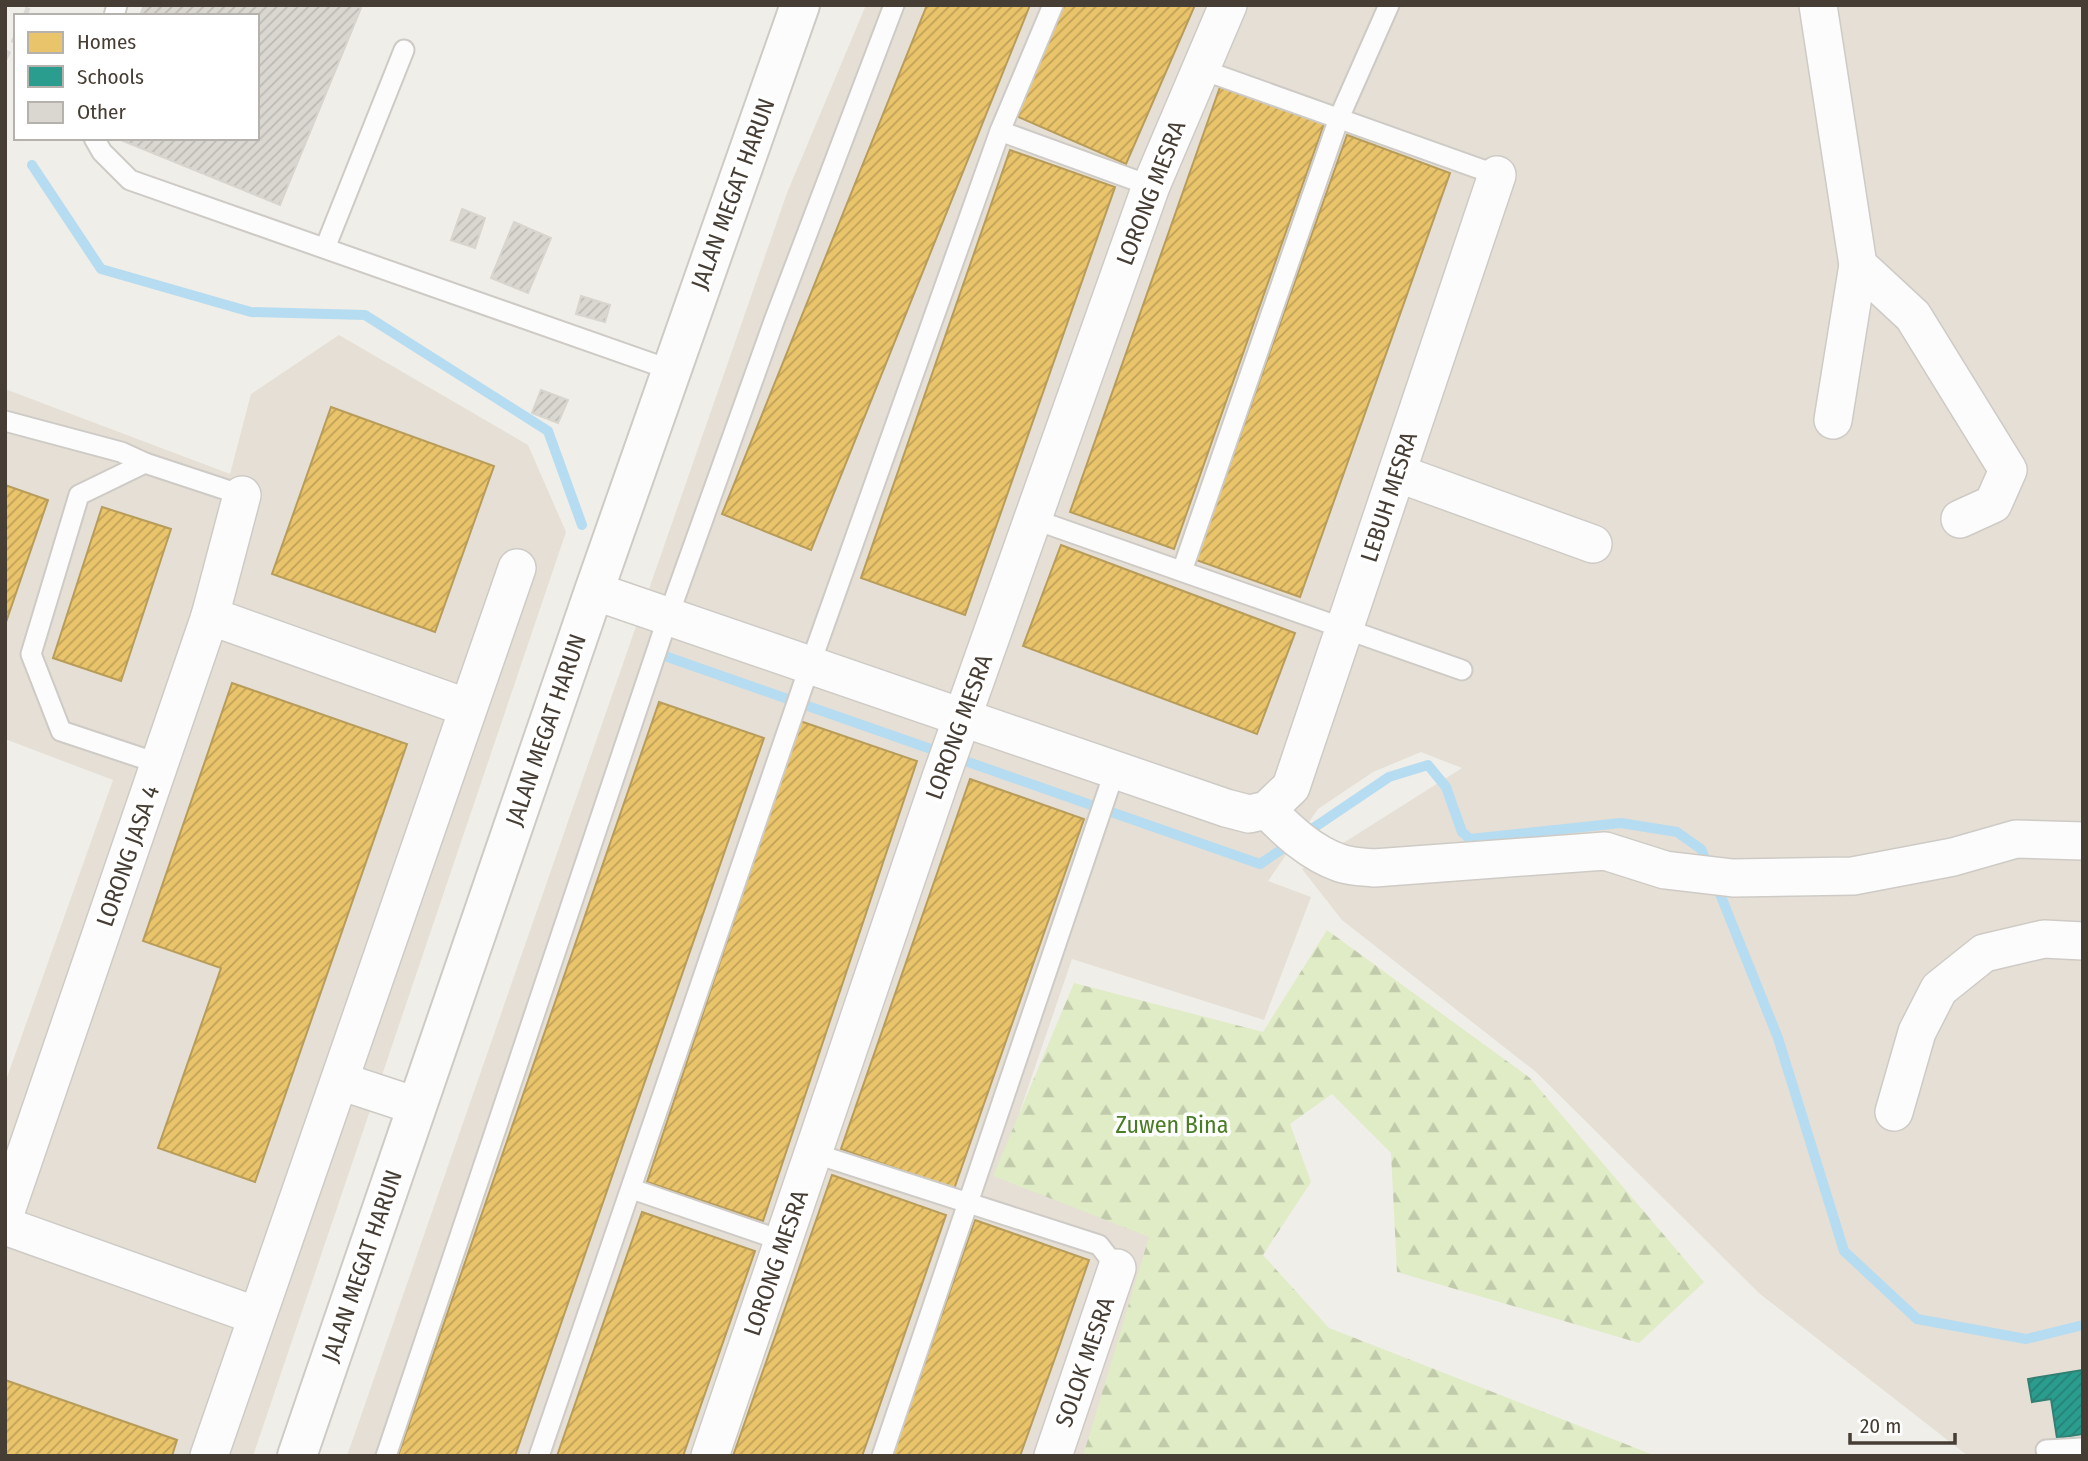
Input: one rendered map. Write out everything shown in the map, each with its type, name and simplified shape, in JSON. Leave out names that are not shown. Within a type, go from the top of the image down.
[{"type":"street","name":"JALAN MEGAT HARUN","points":[[297,1456],[594,591],[800,5]]},
{"type":"street","name":"LORONG MESRA","points":[[710,1456],[940,780],[1033,519],[1152,186],[1228,5]]},
{"type":"street","points":[[1818,5],[1858,265],[1833,420]]},
{"type":"street","name":"LEBUH MESRA","points":[[1289,830],[1291,787],[1497,175]]},
{"type":"street","points":[[1858,265],[1913,316],[2008,470],[1993,504],[1960,519]]},
{"type":"street","points":[[1396,473],[1593,544]]},
{"type":"street","name":"LORONG JASA 4","points":[[5,1213],[211,616],[242,495]]},
{"type":"street","points":[[209,1456],[517,568]]},
{"type":"street","points":[[594,591],[668,617],[805,680],[1110,784],[1249,814],[1289,830],[1342,864],[1374,868],[1605,851],[1647,865],[1733,878],[1853,876],[1953,857],[2016,838],[2083,841]]},
{"type":"street","points":[[211,616],[468,708]]},
{"type":"street","points":[[1894,1112],[1917,1032],[1939,989],[1984,953],[2045,939],[2083,941]]},
{"type":"street","points":[[340,1081],[416,1106]]},
{"type":"street","points":[[5,1226],[257,1316]]},
{"type":"street","name":"SOLOK MESRA","points":[[1053,1456],[1117,1268]]},
{"type":"lane","points":[[386,1456],[668,617],[779,308],[894,5]]},
{"type":"lane","points":[[539,1456],[805,680],[1000,131],[1053,5]]},
{"type":"lane","points":[[1182,571],[1339,118],[1389,5]]},
{"type":"lane","points":[[325,248],[404,50]]},
{"type":"lane","points":[[1199,69],[1497,175]]},
{"type":"lane","points":[[1000,131],[1152,186]]},
{"type":"lane","points":[[95,140],[102,152],[130,180],[671,370]]},
{"type":"lane","points":[[5,421],[121,452],[145,463],[242,495]]},
{"type":"lane","points":[[145,463],[79,495],[31,654],[61,731],[160,764]]},
{"type":"lane","points":[[1033,519],[1462,670]]},
{"type":"lane","points":[[883,1456],[1110,784]]},
{"type":"lane","points":[[813,1153],[1099,1245],[1117,1268]]},
{"type":"lane","points":[[632,1189],[783,1241]]},
{"type":"lane","points":[[2046,1450],[2083,1448]]},
{"type":"shaded area","points":[[866,5],[2083,5],[2083,1456],[1968,1456],[1760,1294],[1536,1072],[1342,920],[1302,869],[1462,768],[1421,752],[1373,772],[1318,809],[1268,881],[1311,897],[1264,1020],[1072,959],[1011,1137],[1170,1236],[1085,1456],[347,1456],[787,193]]},
{"type":"shaded area","points":[[339,335],[528,445],[566,532],[253,1456],[5,1456],[5,1083],[113,780],[5,739],[5,389],[230,474],[251,394]]},
{"type":"green space","name":"Zuwen Bina","points":[[1327,930],[1530,1078],[1704,1282],[1639,1343],[1397,1272],[1391,1153],[1332,1094],[1290,1124],[1311,1182],[1263,1255],[1329,1328],[1656,1456],[1083,1456],[1149,1237],[993,1176],[1074,983],[1263,1032]]},
{"type":"building: Homes","points":[[927,5],[1030,5],[811,550],[722,514]]},
{"type":"building: Homes","points":[[1064,5],[1195,5],[1126,164],[1016,116]]},
{"type":"building: Homes","points":[[1220,87],[1324,124],[1174,549],[1070,512]]},
{"type":"building: Homes","points":[[1347,135],[1450,173],[1300,597],[1196,560]]},
{"type":"building: Homes","points":[[1010,150],[1115,187],[965,615],[861,578]]},
{"type":"building: Homes","points":[[331,407],[494,466],[435,632],[272,574]]},
{"type":"building: Homes","points":[[5,485],[48,500],[5,625]]},
{"type":"building: Homes","points":[[102,507],[171,529],[121,681],[53,658]]},
{"type":"building: Homes","points":[[1061,545],[1295,633],[1257,734],[1023,646]]},
{"type":"building: Homes","points":[[232,683],[407,744],[255,1182],[158,1148],[221,968],[143,941]]},
{"type":"building: Homes","points":[[659,702],[764,738],[515,1456],[398,1456]]},
{"type":"building: Homes","points":[[800,721],[917,761],[763,1221],[647,1182]]},
{"type":"building: Homes","points":[[970,779],[1084,819],[954,1189],[841,1149]]},
{"type":"building: Homes","points":[[832,1175],[946,1215],[867,1442],[862,1456],[733,1456]]},
{"type":"building: Homes","points":[[642,1212],[755,1251],[683,1456],[557,1456]]},
{"type":"building: Homes","points":[[975,1220],[1089,1260],[1060,1344],[1020,1456],[892,1456]]},
{"type":"building: Homes","points":[[5,1380],[177,1440],[172,1456],[5,1456]]},
{"type":"building: Schools","points":[[2083,1370],[2083,1434],[2057,1438],[2051,1399],[2032,1402],[2028,1379]]},
{"type":"building: Other","points":[[144,5],[354,5],[361,8],[280,205],[121,140],[259,140],[259,14],[141,14]]},
{"type":"building: Other","points":[[462,209],[485,218],[475,248],[451,240]]},
{"type":"building: Other","points":[[514,222],[551,238],[528,293],[491,278]]},
{"type":"building: Other","points":[[581,296],[610,305],[605,322],[576,314]]},
{"type":"building: Other","points":[[541,390],[568,400],[558,423],[532,413]]},
{"type":"waterway","points":[[32,165],[101,269],[251,312],[365,315],[548,431],[582,525]]},
{"type":"waterway","points":[[659,654],[1260,864],[1389,777],[1428,765],[1446,787],[1462,832],[1470,839],[1621,823],[1677,832],[1701,849],[1710,870]]},
{"type":"waterway","points":[[1716,884],[1778,1038],[1844,1251],[1917,1319],[2026,1339],[2083,1325]]},
{"type":"railway","points":[[26,14],[29,5]]},
{"type":"railway","points":[[5,59],[14,40]]}]
